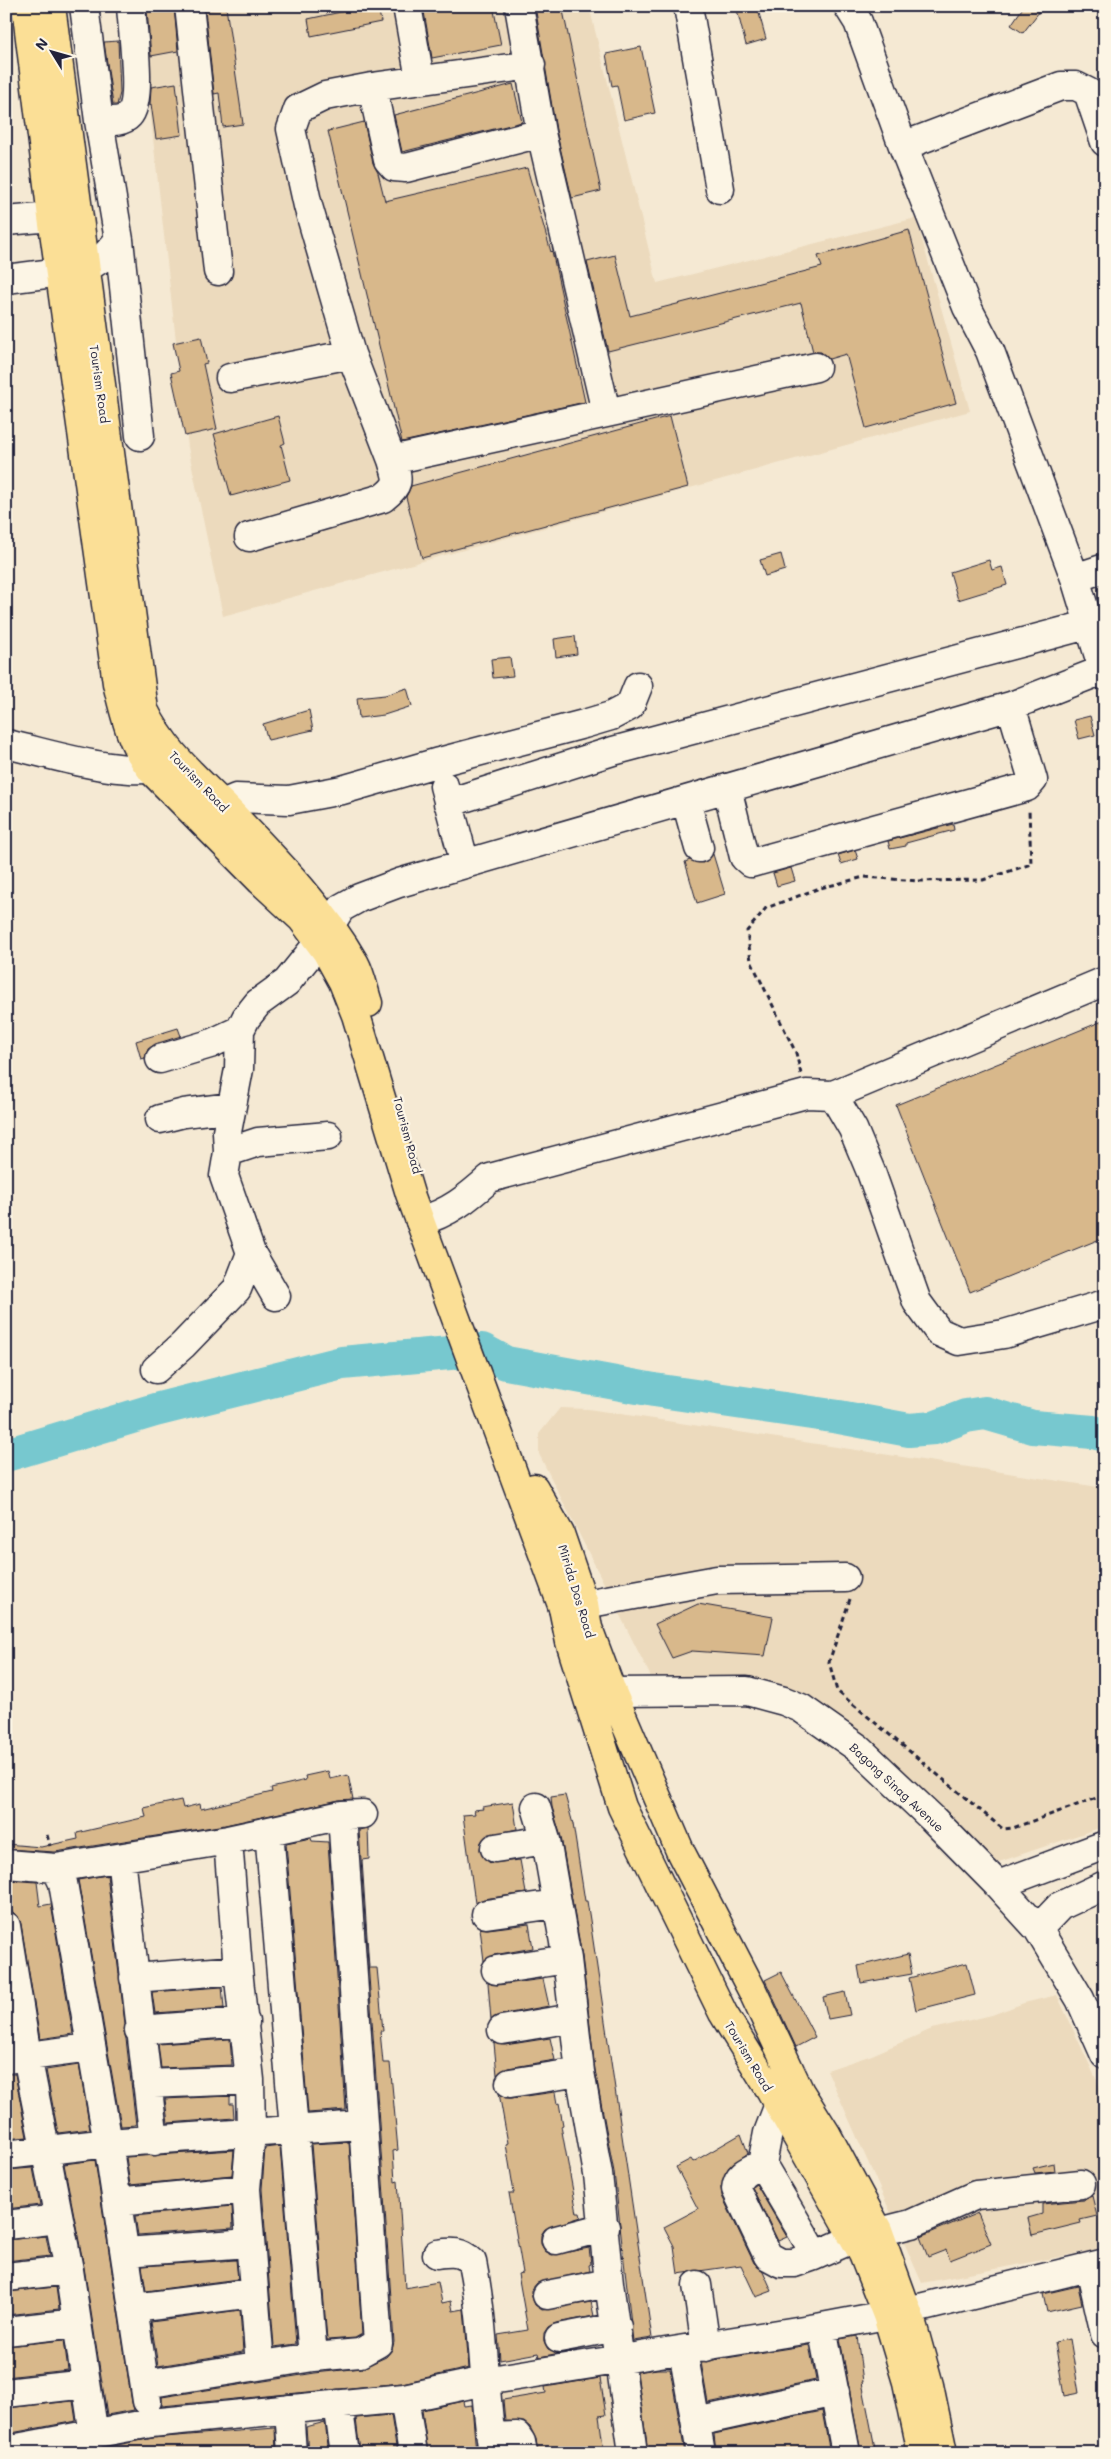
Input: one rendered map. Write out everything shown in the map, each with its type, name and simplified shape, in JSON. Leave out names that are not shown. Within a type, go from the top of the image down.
[{"type":"main road","name":"Tourism Road","points":[[26,6],[52,217],[72,271],[144,710],[153,729],[180,764],[222,804],[294,879],[325,934],[356,1015],[382,1104],[517,1469]]},
{"type":"main road","name":"Tourism Road","points":[[51,6],[72,271],[117,683],[128,729],[138,753],[152,771],[261,881],[302,919],[325,934],[356,965],[393,1077],[426,1219]]},
{"type":"main road","name":"Mirida Dos Road","points":[[517,1469],[540,1542],[573,1606],[588,1628],[599,1695]]},
{"type":"main road","name":"Mirida Dos Road","points":[[573,1606],[575,1658]]},
{"type":"main road","name":"Tourism Road","points":[[575,1658],[599,1695],[752,1990],[789,2100]]},
{"type":"main road","name":"Tourism Road","points":[[599,1695],[622,1807],[723,2013],[789,2100],[827,2135],[897,2313],[929,2385],[943,2453]]},
{"type":"main road","name":"Tourism Road","points":[[897,2313],[907,2382],[922,2453]]},
{"type":"street","points":[[84,6],[99,121],[119,240],[140,436]]},
{"type":"street","points":[[99,121],[118,121],[129,116],[134,106],[137,87],[131,6]]},
{"type":"street","points":[[189,6],[218,271]]},
{"type":"street","points":[[407,6],[420,79]]},
{"type":"street","points":[[520,6],[541,134],[606,412]]},
{"type":"street","points":[[688,6],[720,189]]},
{"type":"street","points":[[160,1059],[210,1044],[240,1030],[258,1003],[287,982],[325,934],[340,908],[359,898],[399,883],[1011,706],[1104,673],[1074,578],[990,351],[967,307],[903,146],[858,22],[848,6]]},
{"type":"street","points":[[249,537],[384,498],[395,489],[398,480],[351,354],[308,206],[292,129],[298,109],[325,96],[372,87],[531,65]]},
{"type":"street","points":[[903,146],[1061,86],[1076,86],[1088,92],[1105,142]]},
{"type":"street","points":[[372,87],[388,160],[394,167],[406,168],[541,134]]},
{"type":"street","points":[[6,221],[52,217]]},
{"type":"street","points":[[6,278],[72,271],[105,256],[119,240]]},
{"type":"street","points":[[230,378],[351,354]]},
{"type":"street","points":[[392,460],[816,367]]},
{"type":"street","points":[[1074,578],[1105,568]]},
{"type":"street","points":[[465,864],[446,794],[1090,624]]},
{"type":"street","points":[[222,804],[236,798],[289,800],[327,794],[584,724],[611,716],[630,706],[638,686]]},
{"type":"street","points":[[727,788],[744,857],[752,863],[1028,787],[1033,780],[1011,706]]},
{"type":"street","points":[[6,744],[103,766],[130,770],[152,771],[180,764]]},
{"type":"street","points":[[686,801],[699,848]]},
{"type":"street","points":[[426,1219],[465,1201],[490,1178],[819,1095],[1105,981]]},
{"type":"street","points":[[240,1030],[239,1069],[227,1132],[228,1152],[224,1176],[251,1253],[276,1296]]},
{"type":"street","points":[[819,1095],[853,1129],[871,1172],[917,1302],[939,1332],[959,1341],[1004,1334],[1105,1304]]},
{"type":"street","points":[[160,1119],[184,1113],[231,1107]]},
{"type":"street","points":[[228,1152],[258,1142],[328,1136]]},
{"type":"street","points":[[156,1369],[183,1346],[237,1289],[251,1253]]},
{"type":"street","points":[[573,1606],[717,1580],[845,1578]]},
{"type":"street","name":"Bagong Sinag Avenue","points":[[599,1695],[709,1690],[747,1691],[784,1701],[801,1708],[858,1748],[998,1886],[1038,1929],[1080,1999],[1105,2055]]},
{"type":"street","points":[[536,1807],[546,1840],[567,1959],[580,2072],[605,2227],[609,2283],[622,2361],[633,2453]]},
{"type":"street","points":[[6,1864],[56,1868],[228,1840],[353,1814],[362,2125],[378,2343],[360,2353],[313,2357],[145,2384]]},
{"type":"street","points":[[269,1831],[313,2357]]},
{"type":"street","points":[[228,1840],[238,1970],[250,2080],[251,2133],[246,2189],[260,2365]]},
{"type":"street","points":[[495,1848],[546,1840]]},
{"type":"street","points":[[998,1886],[1105,1845]]},
{"type":"street","points":[[120,1858],[139,2030],[154,2140]]},
{"type":"street","points":[[56,1868],[63,1883],[90,2048],[108,2143],[151,2423]]},
{"type":"street","points":[[1038,1929],[1060,1906],[1105,1885]]},
{"type":"street","points":[[486,1914],[556,1904]]},
{"type":"street","points":[[6,1926],[17,2057],[47,2150],[69,2270],[94,2435]]},
{"type":"street","points":[[496,1970],[567,1959]]},
{"type":"street","points":[[134,1978],[238,1970]]},
{"type":"street","points":[[502,2030],[573,2018]]},
{"type":"street","points":[[139,2030],[245,2022]]},
{"type":"street","points":[[17,2057],[90,2048]]},
{"type":"street","points":[[510,2083],[580,2072]]},
{"type":"street","points":[[147,2084],[250,2080]]},
{"type":"street","points":[[789,2100],[768,2133],[762,2164],[808,2242],[814,2256]]},
{"type":"street","points":[[6,2155],[108,2143],[251,2133],[294,2128],[362,2125]]},
{"type":"street","points":[[762,2164],[742,2174],[736,2181],[736,2189],[768,2256],[781,2263],[794,2263],[867,2234],[911,2224],[976,2195],[1081,2184]]},
{"type":"street","points":[[117,2202],[246,2189]]},
{"type":"street","points":[[6,2224],[59,2219]]},
{"type":"street","points":[[556,2240],[605,2227]]},
{"type":"street","points":[[126,2252],[249,2243]]},
{"type":"street","points":[[437,2254],[455,2252],[465,2255],[472,2262],[484,2346],[485,2382],[492,2445],[517,2436],[521,2442],[523,2453]]},
{"type":"street","points":[[6,2450],[37,2449],[151,2423],[404,2398],[485,2382],[695,2349],[897,2313],[1098,2265],[1105,2334]]},
{"type":"street","points":[[6,2277],[69,2270]]},
{"type":"street","points":[[548,2295],[609,2283]]},
{"type":"street","points":[[697,2285],[695,2349],[696,2422],[701,2453]]},
{"type":"street","points":[[134,2308],[253,2293]]},
{"type":"street","points":[[6,2331],[77,2323]]},
{"type":"street","points":[[559,2338],[617,2327]]},
{"type":"street","points":[[822,2327],[835,2392],[844,2452]]},
{"type":"street","points":[[6,2393],[86,2384]]},
{"type":"street","points":[[696,2422],[835,2392]]},
{"type":"street","points":[[404,2398],[413,2453]]},
{"type":"street","points":[[338,2404],[345,2453]]},
{"type":"street","points":[[289,2409],[292,2453]]},
{"type":"path","points":[[819,1095],[796,1053],[751,961],[748,931],[766,908],[817,889],[864,876],[919,881],[983,880],[1031,864],[1028,787]]},
{"type":"path","points":[[845,1578],[850,1586],[851,1595],[829,1662],[837,1691],[1004,1829],[1013,1828],[1105,1795]]},
{"type":"shaded area","points":[[138,6],[589,6],[657,283],[916,218],[970,411],[223,616],[188,447]]},
{"type":"shaded area","points":[[560,1408],[588,1409],[1105,1488],[1105,1826],[990,1865],[813,1708],[654,1683],[539,1454],[539,1434]]},
{"type":"shaded area","points":[[1057,1995],[1105,2098],[1105,2248],[922,2283],[827,2070],[872,2055],[932,2029],[992,2015],[1024,2003]]},
{"type":"shaded area","points":[[611,2375],[622,2453],[491,2453],[482,2396]]},
{"type":"building","points":[[174,6],[178,51],[151,56],[147,10]]},
{"type":"building","points":[[369,6],[378,6],[381,22],[311,36],[308,19]]},
{"type":"building","points":[[423,6],[493,6],[501,45],[432,58]]},
{"type":"building","points":[[535,6],[562,6],[601,191],[572,198],[556,130]]},
{"type":"building","points":[[736,6],[757,6],[766,39],[746,45]]},
{"type":"building","points":[[1024,6],[1031,6],[1039,12],[1023,33],[1011,25]]},
{"type":"building","points":[[226,7],[243,124],[223,127],[219,93],[214,94],[205,10]]},
{"type":"building","points":[[118,41],[120,93],[117,105],[113,105],[104,42]]},
{"type":"building","points":[[641,47],[655,113],[624,120],[617,85],[612,86],[606,54]]},
{"type":"building","points":[[176,83],[182,135],[156,139],[150,105],[151,87]]},
{"type":"building","points":[[513,84],[522,122],[402,152],[394,115]]},
{"type":"building","points":[[364,122],[373,163],[378,173],[385,201],[527,168],[552,251],[585,402],[402,442],[328,131]]},
{"type":"building","points":[[909,230],[956,403],[866,428],[846,354],[829,359],[821,352],[813,352],[801,303],[608,351],[587,262],[615,255],[630,316],[822,267],[818,256]]},
{"type":"building","points":[[201,337],[207,363],[203,364],[217,429],[185,436],[171,373],[179,371],[173,343]]},
{"type":"building","points":[[278,416],[285,443],[281,445],[290,480],[231,496],[214,434]]},
{"type":"building","points":[[670,416],[688,487],[422,558],[406,497],[411,486]]},
{"type":"building","points":[[781,554],[785,570],[765,576],[760,560]]},
{"type":"building","points":[[989,560],[992,570],[1002,567],[1007,585],[958,600],[950,572]]},
{"type":"building","points":[[575,636],[577,654],[556,657],[554,639]]},
{"type":"building","points":[[510,657],[513,676],[493,678],[491,659]]},
{"type":"building","points":[[407,688],[412,706],[384,715],[359,718],[357,698],[385,695]]},
{"type":"building","points":[[309,710],[313,730],[268,740],[263,724]]},
{"type":"building","points":[[1090,716],[1095,735],[1079,739],[1074,720]]},
{"type":"building","points":[[953,824],[954,830],[906,843],[906,846],[890,849],[888,841]]},
{"type":"building","points":[[855,850],[858,859],[841,864],[838,855]]},
{"type":"building","points":[[713,854],[725,894],[697,903],[685,862],[690,860],[703,863]]},
{"type":"building","points":[[791,868],[795,881],[777,886],[773,873]]},
{"type":"building","points":[[1105,1020],[1105,1237],[970,1292],[896,1105]]},
{"type":"building","points":[[178,1028],[181,1036],[155,1044],[148,1049],[145,1058],[141,1059],[136,1041]]},
{"type":"building","points":[[698,1604],[773,1617],[765,1656],[692,1651],[672,1658],[655,1624]]},
{"type":"building","points":[[328,1771],[330,1779],[348,1775],[353,1799],[339,1800],[225,1825],[55,1852],[6,1849],[6,1844],[41,1847],[78,1839],[77,1833],[146,1817],[144,1808],[181,1800],[183,1808],[200,1804],[201,1809],[272,1792],[271,1788],[306,1780],[305,1776]]},
{"type":"building","points":[[565,1795],[573,1824],[585,1901],[587,1901],[652,2338],[633,2341],[614,2172],[595,2070],[582,1956],[561,1837],[552,1807],[551,1797]]},
{"type":"building","points":[[513,1802],[517,1829],[486,1836],[481,1842],[480,1850],[483,1857],[490,1863],[520,1860],[526,1893],[484,1899],[475,1903],[463,1815],[475,1814],[474,1810],[483,1809],[482,1807]]},
{"type":"building","points":[[368,1828],[369,1859],[362,1860],[369,1968],[377,1968],[383,2031],[380,2031],[383,2063],[390,2063],[398,2150],[393,2151],[395,2182],[398,2181],[405,2288],[438,2282],[442,2303],[451,2301],[453,2311],[464,2309],[469,2368],[402,2383],[162,2406],[162,2397],[315,2373],[362,2368],[386,2357],[392,2350],[394,2342],[359,1830]]},
{"type":"building","points":[[311,1838],[312,1841],[328,1842],[346,2110],[308,2113],[286,1843]]},
{"type":"building","points":[[107,1875],[136,2125],[121,2126],[78,1880]]},
{"type":"building","points":[[6,1880],[37,1882],[40,1906],[51,1904],[73,2034],[40,2039],[21,1924],[18,1916],[11,1911]]},
{"type":"building","points":[[529,1924],[533,1948],[494,1955],[484,1961],[480,1928],[488,1929]]},
{"type":"building","points":[[908,1954],[912,1974],[861,1983],[858,1966]]},
{"type":"building","points":[[967,1963],[975,1995],[916,2010],[909,1978]]},
{"type":"building","points":[[781,1972],[815,2037],[796,2047],[765,1980]]},
{"type":"building","points":[[543,1979],[549,2006],[499,2015],[491,2020],[488,1983],[498,1985]]},
{"type":"building","points":[[222,1987],[224,2008],[155,2013],[152,1992]]},
{"type":"building","points":[[845,1992],[850,2015],[828,2019],[823,1997]]},
{"type":"building","points":[[550,2038],[555,2060],[508,2068],[497,2075],[494,2043],[505,2045]]},
{"type":"building","points":[[230,2039],[232,2065],[161,2068],[158,2044]]},
{"type":"building","points":[[79,2065],[90,2129],[58,2133],[46,2070]]},
{"type":"building","points":[[6,2074],[15,2074],[27,2137],[6,2139]]},
{"type":"building","points":[[555,2092],[563,2125],[561,2126],[577,2213],[580,2213],[581,2217],[545,2229],[541,2235],[541,2244],[545,2251],[552,2255],[589,2248],[591,2264],[589,2265],[590,2271],[537,2283],[532,2289],[532,2297],[535,2305],[542,2310],[591,2302],[594,2316],[556,2323],[548,2327],[544,2333],[544,2341],[548,2349],[560,2353],[539,2357],[538,2353],[500,2360],[498,2335],[528,2330],[518,2274],[523,2273],[509,2193],[514,2193],[499,2093],[505,2098],[512,2098]]},
{"type":"building","points":[[230,2096],[230,2104],[233,2104],[234,2118],[168,2123],[165,2099]]},
{"type":"building","points":[[741,2134],[748,2153],[729,2167],[721,2187],[722,2196],[754,2263],[763,2271],[772,2291],[756,2297],[741,2265],[678,2274],[674,2246],[664,2227],[698,2209],[676,2167],[691,2159],[693,2162]]},
{"type":"building","points":[[349,2142],[362,2334],[355,2338],[327,2340],[311,2144]]},
{"type":"building","points":[[280,2146],[296,2344],[274,2347],[262,2189],[265,2148]]},
{"type":"building","points":[[234,2150],[232,2175],[130,2185],[126,2157]]},
{"type":"building","points":[[95,2160],[134,2410],[107,2415],[84,2267],[64,2164]]},
{"type":"building","points":[[1054,2163],[1055,2171],[1035,2173],[1033,2168]]},
{"type":"building","points":[[33,2168],[40,2205],[6,2209],[6,2170]]},
{"type":"building","points":[[756,2184],[787,2237],[778,2241],[752,2187]]},
{"type":"building","points":[[1092,2196],[1097,2216],[1080,2220],[1081,2223],[1032,2235],[1028,2218],[1042,2214],[1042,2204],[1083,2200]]},
{"type":"building","points":[[232,2206],[233,2228],[138,2235],[135,2216]]},
{"type":"building","points":[[978,2213],[991,2244],[950,2260],[946,2250],[928,2257],[920,2237]]},
{"type":"building","points":[[46,2236],[50,2256],[6,2261],[6,2240]]},
{"type":"building","points":[[236,2260],[238,2279],[146,2291],[142,2266]]},
{"type":"building","points":[[1078,2286],[1082,2304],[1047,2312],[1043,2294]]},
{"type":"building","points":[[56,2287],[59,2309],[6,2315],[6,2292]]},
{"type":"building","points":[[240,2310],[243,2352],[158,2366],[151,2322]]},
{"type":"building","points":[[857,2336],[862,2382],[876,2453],[861,2453],[840,2339]]},
{"type":"building","points":[[1070,2339],[1079,2393],[1064,2396],[1055,2342]]},
{"type":"building","points":[[64,2340],[68,2370],[6,2377],[6,2346]]},
{"type":"building","points":[[809,2345],[816,2380],[708,2403],[701,2362]]},
{"type":"building","points":[[670,2369],[685,2453],[648,2452],[637,2372]]},
{"type":"building","points":[[600,2378],[606,2415],[599,2416],[604,2453],[538,2453],[536,2439],[530,2427],[524,2422],[505,2421],[503,2400],[546,2393],[545,2387]]},
{"type":"building","points":[[73,2401],[76,2421],[6,2434],[6,2408]]},
{"type":"building","points":[[463,2401],[464,2406],[472,2405],[476,2453],[428,2453],[422,2410]]},
{"type":"building","points":[[822,2411],[830,2453],[716,2453],[714,2434]]},
{"type":"building","points":[[391,2415],[397,2453],[360,2453],[356,2418]]},
{"type":"building","points":[[325,2422],[329,2453],[308,2453],[306,2427]]},
{"type":"building","points":[[275,2428],[276,2453],[77,2453],[153,2438]]},
{"type":"waterway","points":[[6,1455],[155,1410],[342,1363],[482,1350],[506,1363],[654,1390],[839,1417],[909,1430],[934,1428],[966,1416],[985,1413],[1033,1427],[1093,1432],[1105,1435]]}]
